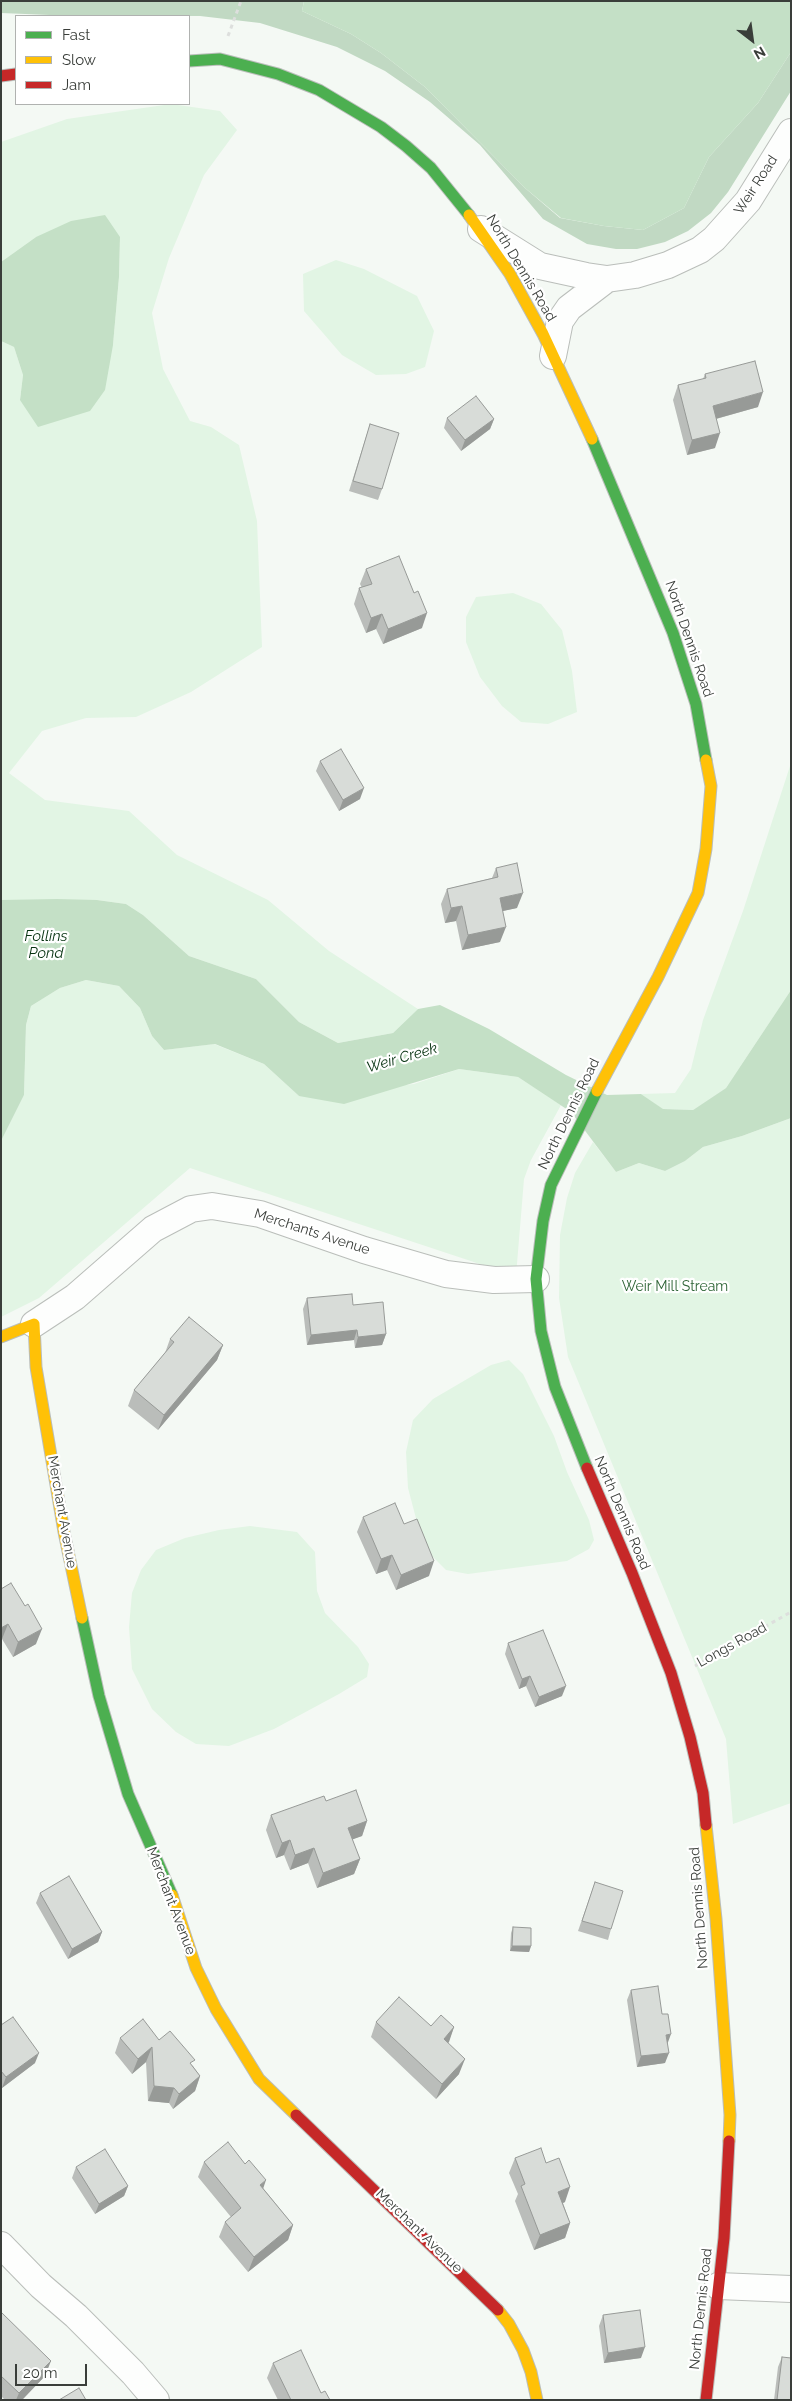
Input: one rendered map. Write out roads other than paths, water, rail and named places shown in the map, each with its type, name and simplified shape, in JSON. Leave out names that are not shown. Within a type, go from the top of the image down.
[{"type":"main road","name":"North Dennis Road","points":[[190,60],[220,60],[278,74],[319,90],[372,122],[406,146],[431,168],[481,229],[510,274],[543,334],[589,432],[673,633],[696,704],[710,786],[706,848],[698,893],[658,977],[612,1061],[551,1185],[541,1228],[536,1279],[543,1338],[555,1387],[566,1419],[632,1573],[672,1679],[690,1737],[703,1793],[723,2009],[730,2115],[730,2154],[724,2238],[706,2400]]},
{"type":"main road","points":[[1,76],[15,74]]},
{"type":"main road","points":[[1,1337],[34,1324]]},
{"type":"main road","name":"Merchant Avenue","points":[[34,1324],[36,1367],[64,1532],[99,1696],[128,1794],[169,1887],[183,1932],[212,2001],[238,2048],[259,2079],[490,2300],[509,2324],[523,2350],[531,2372],[537,2400]]},
{"type":"street","name":"Weir Road","points":[[481,229],[540,266],[586,276],[608,278],[635,275],[668,265],[700,250],[714,239],[748,201],[791,132]]},
{"type":"street","points":[[553,356],[560,321],[569,308],[608,278]]},
{"type":"street","name":"Merchants Avenue","points":[[34,1324],[75,1297],[153,1229],[191,1209],[212,1206],[260,1214],[364,1250],[446,1274],[494,1280],[536,1279]]},
{"type":"street","points":[[1,2245],[133,2372],[156,2400]]},
{"type":"street","points":[[718,2286],[791,2289]]},
{"type":"water","points":[[304,1],[791,1],[791,52],[758,103],[709,157],[684,208],[643,230],[604,226],[561,218],[525,188],[425,87],[381,53],[351,34],[302,11]]},
{"type":"water","points":[[105,215],[120,237],[119,277],[113,345],[105,390],[90,411],[38,427],[20,400],[23,375],[14,347],[1,341],[1,262],[36,237],[71,221]]},
{"type":"water","name":"Follins Pond","points":[[1,900],[97,900],[126,904],[143,915],[189,956],[256,979],[299,1022],[338,1043],[393,1033],[418,1009],[440,1005],[489,1029],[566,1075],[607,1095],[641,1094],[663,1109],[693,1110],[726,1088],[791,990],[791,1118],[742,1136],[703,1147],[685,1161],[665,1171],[639,1163],[616,1172],[571,1112],[518,1077],[459,1069],[344,1104],[299,1096],[264,1064],[215,1044],[164,1050],[152,1036],[140,1008],[119,986],[86,980],[60,988],[31,1006],[26,1025],[24,1095],[1,1141]]},
{"type":"water label","name":"Weir Creek","points":[[402,1058]]},
{"type":"park label","name":"Weir Mill Stream","points":[[675,1287]]}]
